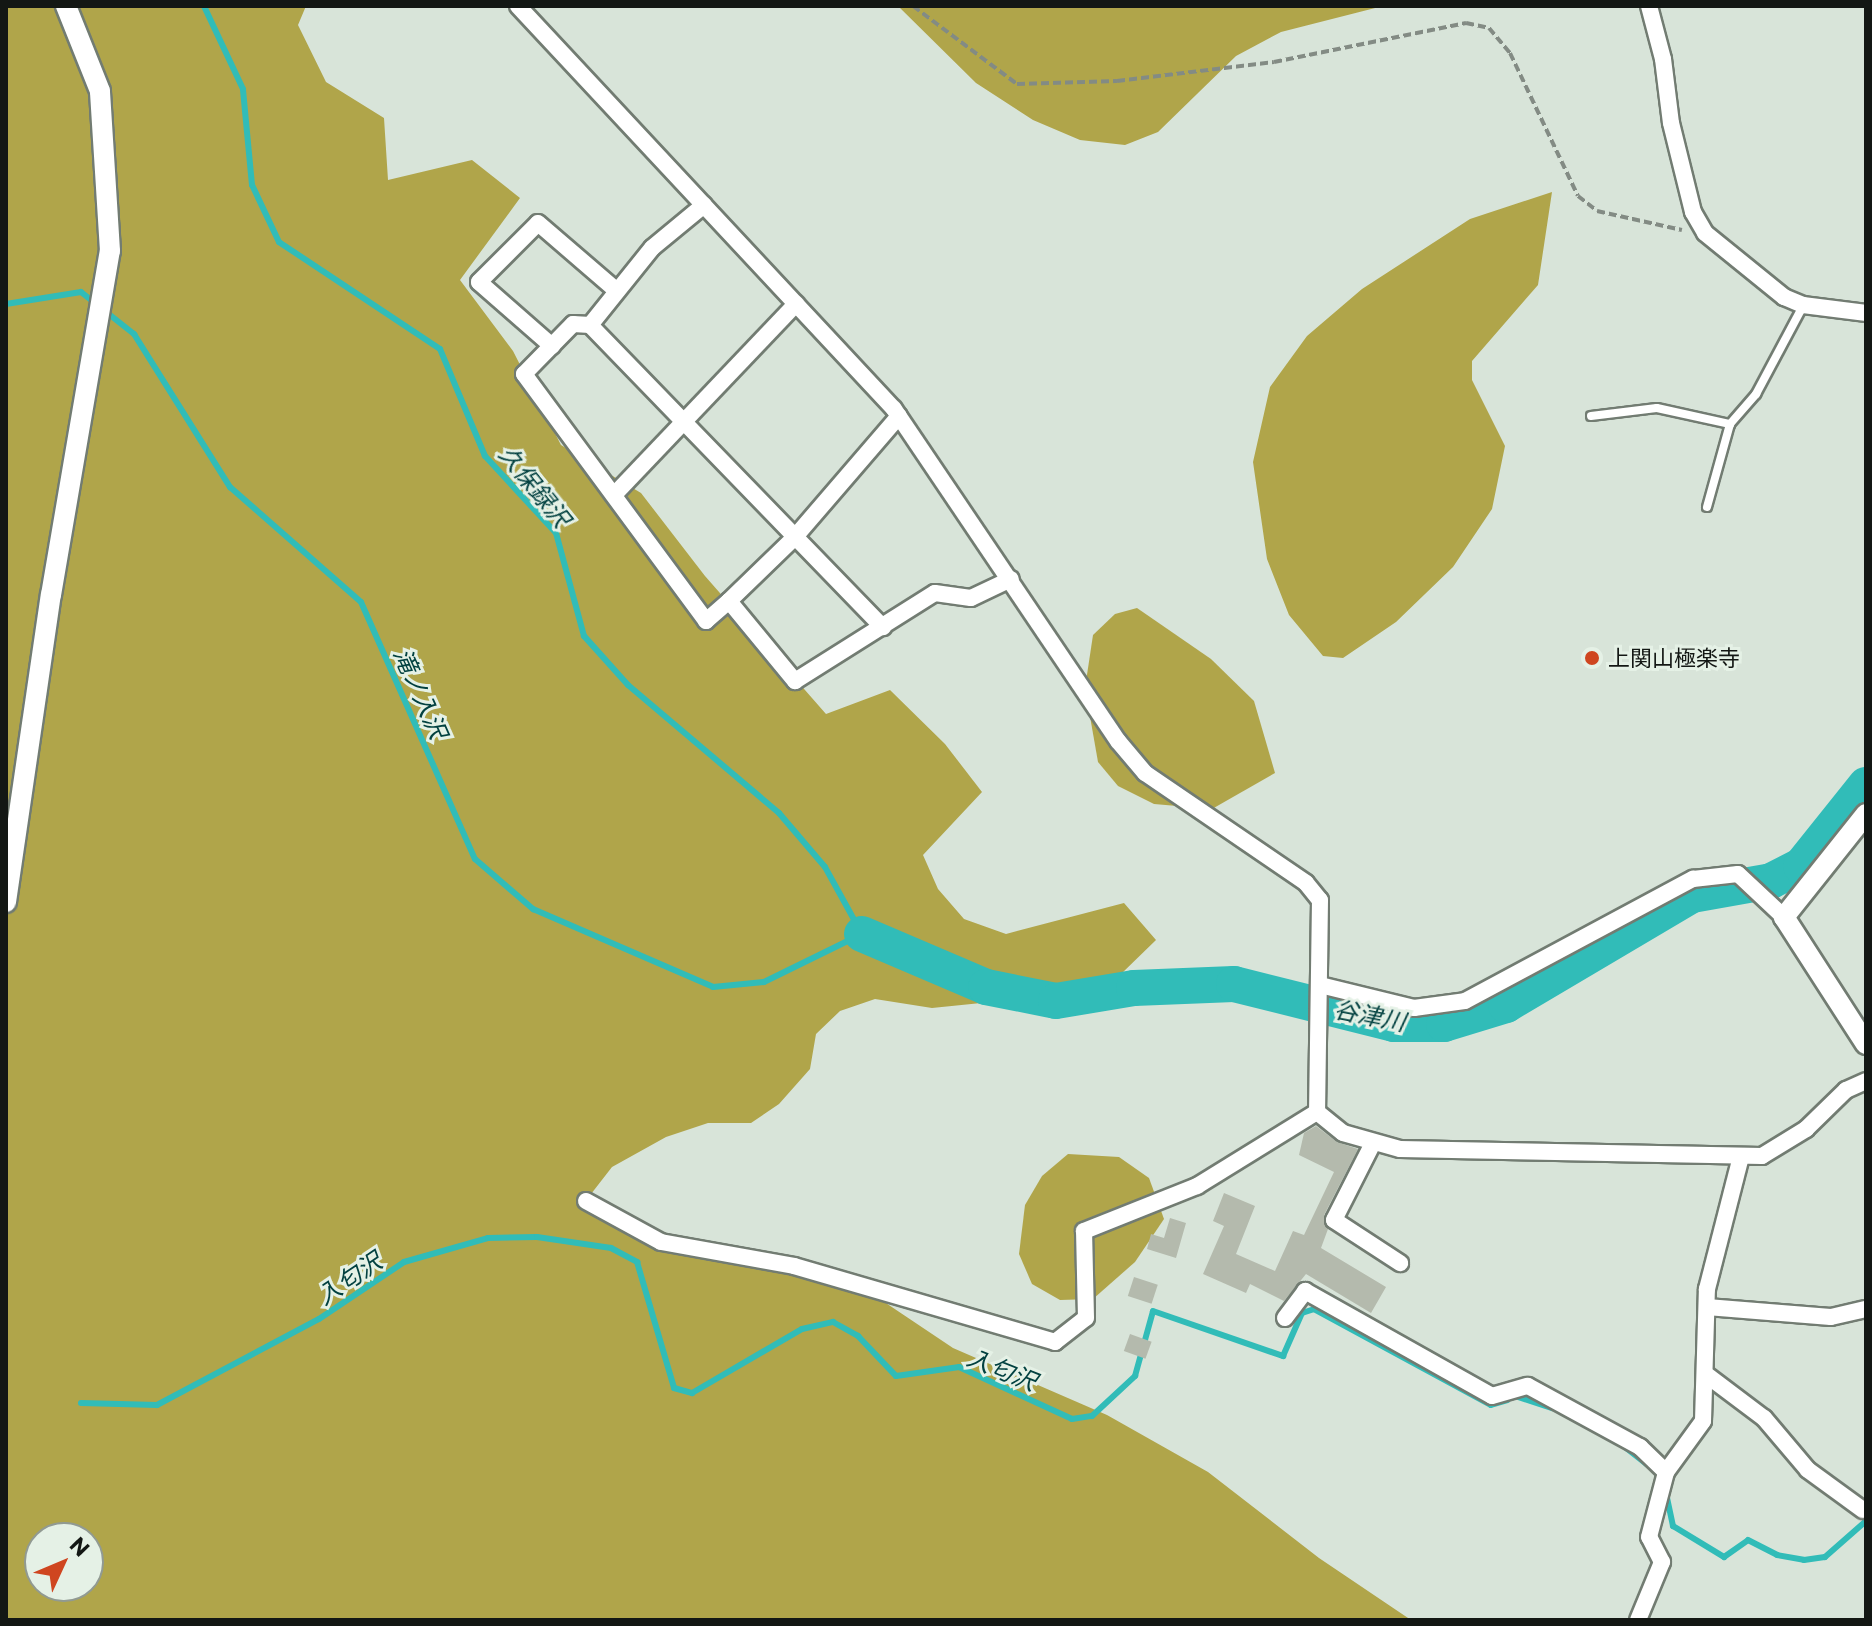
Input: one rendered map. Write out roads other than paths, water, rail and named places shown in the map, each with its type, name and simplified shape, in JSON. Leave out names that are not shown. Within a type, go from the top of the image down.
[{"type":"street","points":[[6,902],[51,595],[110,251],[100,91],[66,6]]},
{"type":"street","points":[[518,6],[899,416],[1118,741],[1145,773],[1306,883],[1320,900],[1317,1112]]},
{"type":"street","points":[[1649,6],[1663,59],[1671,123],[1693,212],[1705,233],[1784,297],[1803,305],[1866,313]]},
{"type":"street","points":[[590,325],[652,248],[704,205]]},
{"type":"street","points":[[552,346],[479,282],[538,223],[617,291]]},
{"type":"street","points":[[614,495],[686,424],[796,304]]},
{"type":"street","points":[[883,627],[795,537],[590,325],[573,324],[524,374],[706,621],[795,537],[899,416]]},
{"type":"street","points":[[729,601],[795,681],[935,593],[971,598],[1011,579]]},
{"type":"street","points":[[1784,917],[1866,814]]},
{"type":"street","points":[[1320,985],[1414,1008],[1465,1001],[1693,879],[1738,874],[1784,917],[1866,1044]]},
{"type":"street","points":[[1317,1112],[1343,1133],[1372,1145],[1762,1156],[1784,1143],[1846,1090],[1866,1081]]},
{"type":"street","points":[[586,1201],[661,1242],[794,1266],[1055,1342],[1086,1318],[1084,1231],[1197,1186],[1317,1112]]},
{"type":"street","points":[[1372,1145],[1334,1220],[1400,1263]]},
{"type":"street","points":[[1638,1620],[1648,1606],[1662,1562],[1649,1537],[1666,1472],[1703,1421],[1708,1376],[1707,1289],[1741,1157]]},
{"type":"street","points":[[1285,1318],[1305,1291],[1492,1396],[1528,1386],[1640,1447],[1666,1472]]},
{"type":"street","points":[[1707,1307],[1831,1317],[1866,1309]]},
{"type":"street","points":[[1708,1376],[1764,1418],[1808,1470],[1863,1510]]},
{"type":"lane","points":[[1707,507],[1730,424],[1756,394],[1803,305]]},
{"type":"lane","points":[[1591,416],[1657,408],[1730,424]]},
{"type":"waterway","name":"滝ノ入沢","points":[[6,304],[81,292],[134,334],[230,487],[361,602],[475,859],[533,909],[713,987],[764,982],[862,934],[825,867],[779,813],[628,685],[584,636],[556,533],[485,456],[440,349],[279,242],[252,185],[243,89],[204,6]]},
{"type":"waterway","name":"谷津川","points":[[862,934],[986,987],[1056,1001],[1134,988],[1234,984],[1394,1024],[1444,1024],[1506,1005],[1692,895],[1771,881],[1801,866],[1866,785]]},
{"type":"waterway","name":"入匂沢","points":[[81,1403],[157,1405],[319,1319],[404,1262],[488,1238],[537,1237],[611,1248],[637,1262],[674,1388],[692,1393],[802,1329],[833,1322],[858,1336],[896,1376],[959,1367],[1072,1419],[1092,1416],[1135,1376],[1153,1311],[1283,1356],[1302,1313],[1314,1309],[1491,1405],[1507,1400]]},
{"type":"waterway","name":"入匂沢","points":[[1518,1397],[1552,1408]]},
{"type":"waterway","name":"入匂沢","points":[[1621,1444],[1650,1467]]},
{"type":"waterway","name":"入匂沢","points":[[1666,1493],[1673,1526],[1724,1557],[1748,1540],[1777,1555],[1804,1560],[1825,1557],[1866,1521]]},
{"type":"place","name":"上関山極楽寺","points":[[1592,658]]},
{"type":"water label","name":"久保録沢","points":[[535,486]]}]
